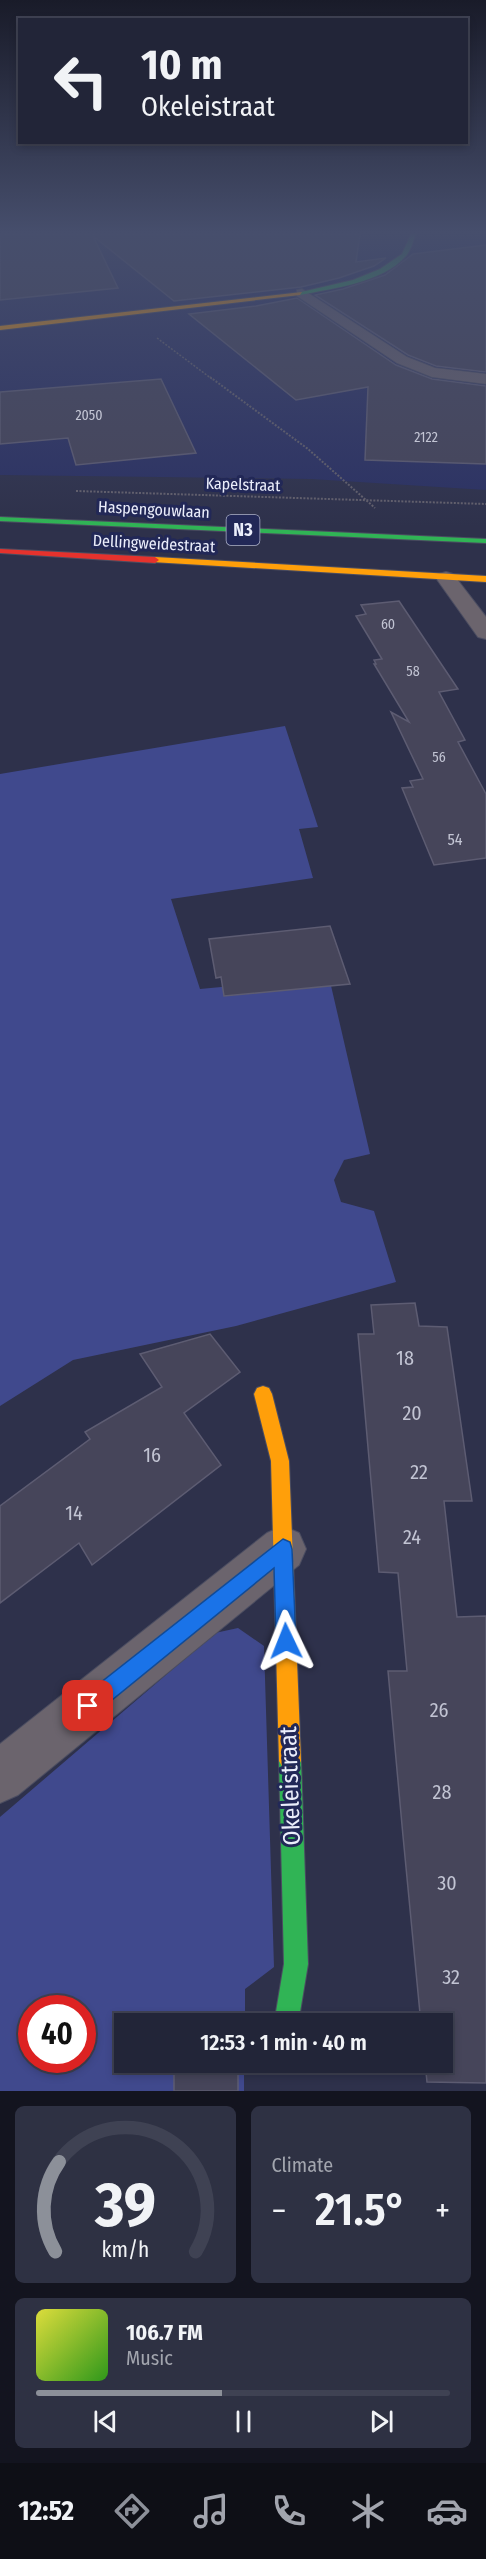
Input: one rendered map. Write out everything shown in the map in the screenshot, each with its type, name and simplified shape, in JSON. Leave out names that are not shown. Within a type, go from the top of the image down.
[{"type":"street","points":[[361,332],[413,365],[432,372],[486,379]]},
{"type":"street","name":"Haspengouwlaan","points":[[0,519],[486,541]]},
{"type":"street","name":"Dellingweidestraat","points":[[0,551],[486,579]]},
{"type":"street","points":[[446,578],[486,632]]},
{"type":"street","name":"Okeleistraat","points":[[263,1394],[280,1461],[296,1964],[288,2013]]},
{"type":"street","points":[[0,1777],[283,1549]]},
{"type":"path","points":[[149,332],[308,449],[366,499]]},
{"type":"path","name":"Kapelstraat","points":[[71,491],[486,504]]},
{"type":"shaded area","points":[[0,332],[486,332],[486,490],[311,479],[0,475]]},
{"type":"shaded area","points":[[285,726],[318,827],[299,829],[313,878],[171,899],[200,989],[329,977],[370,1154],[344,1160],[334,1180],[341,1202],[374,1211],[396,1282],[236,1326],[73,1360],[0,1406],[0,774]]},
{"type":"shaded area","points":[[238,1628],[264,1646],[274,1967],[245,1989],[245,2013],[114,2013],[114,2073],[244,2073],[244,2091],[0,2091],[0,1817],[215,1633]]},
{"type":"building","points":[[211,332],[347,332],[396,365],[432,379],[486,386],[486,464],[365,460],[368,387],[296,400]]},
{"type":"building","points":[[372,332],[486,332],[486,372],[436,366],[408,355]]},
{"type":"building","points":[[161,379],[196,453],[76,465],[68,438],[0,444],[0,392]]},
{"type":"building","points":[[399,601],[458,689],[439,692],[465,740],[458,742],[486,794],[486,858],[434,865],[402,788],[413,787],[410,781],[423,779],[391,712],[409,722],[374,664],[376,664],[374,660],[382,659],[356,616],[366,614],[361,605]]},
{"type":"building","points":[[330,926],[350,984],[224,996],[221,977],[216,978],[209,939]]},
{"type":"building","points":[[415,1303],[419,1326],[447,1327],[472,1501],[444,1501],[457,1617],[486,1616],[486,2083],[427,2082],[426,2073],[453,2073],[453,2013],[420,2013],[388,1671],[407,1671],[398,1573],[379,1572],[358,1334],[374,1334],[371,1305]]},
{"type":"building","points":[[210,1334],[240,1372],[184,1413],[221,1465],[92,1565],[79,1543],[0,1603],[0,1506],[90,1439],[85,1432],[162,1387],[140,1354]]},
{"type":"building","points":[[174,2073],[238,2073],[238,2091],[174,2091]]},
{"type":"traffic: fast","points":[[0,519],[486,541]]},
{"type":"traffic: fast","points":[[288,2013],[296,1964],[290,1761]]},
{"type":"traffic: slow","points":[[155,560],[486,579]]},
{"type":"traffic: slow","points":[[263,1394],[280,1461],[290,1761]]},
{"type":"traffic: jam","points":[[0,551],[155,560]]},
{"type":"route","points":[[88,1706],[283,1549],[286,1641]]}]
